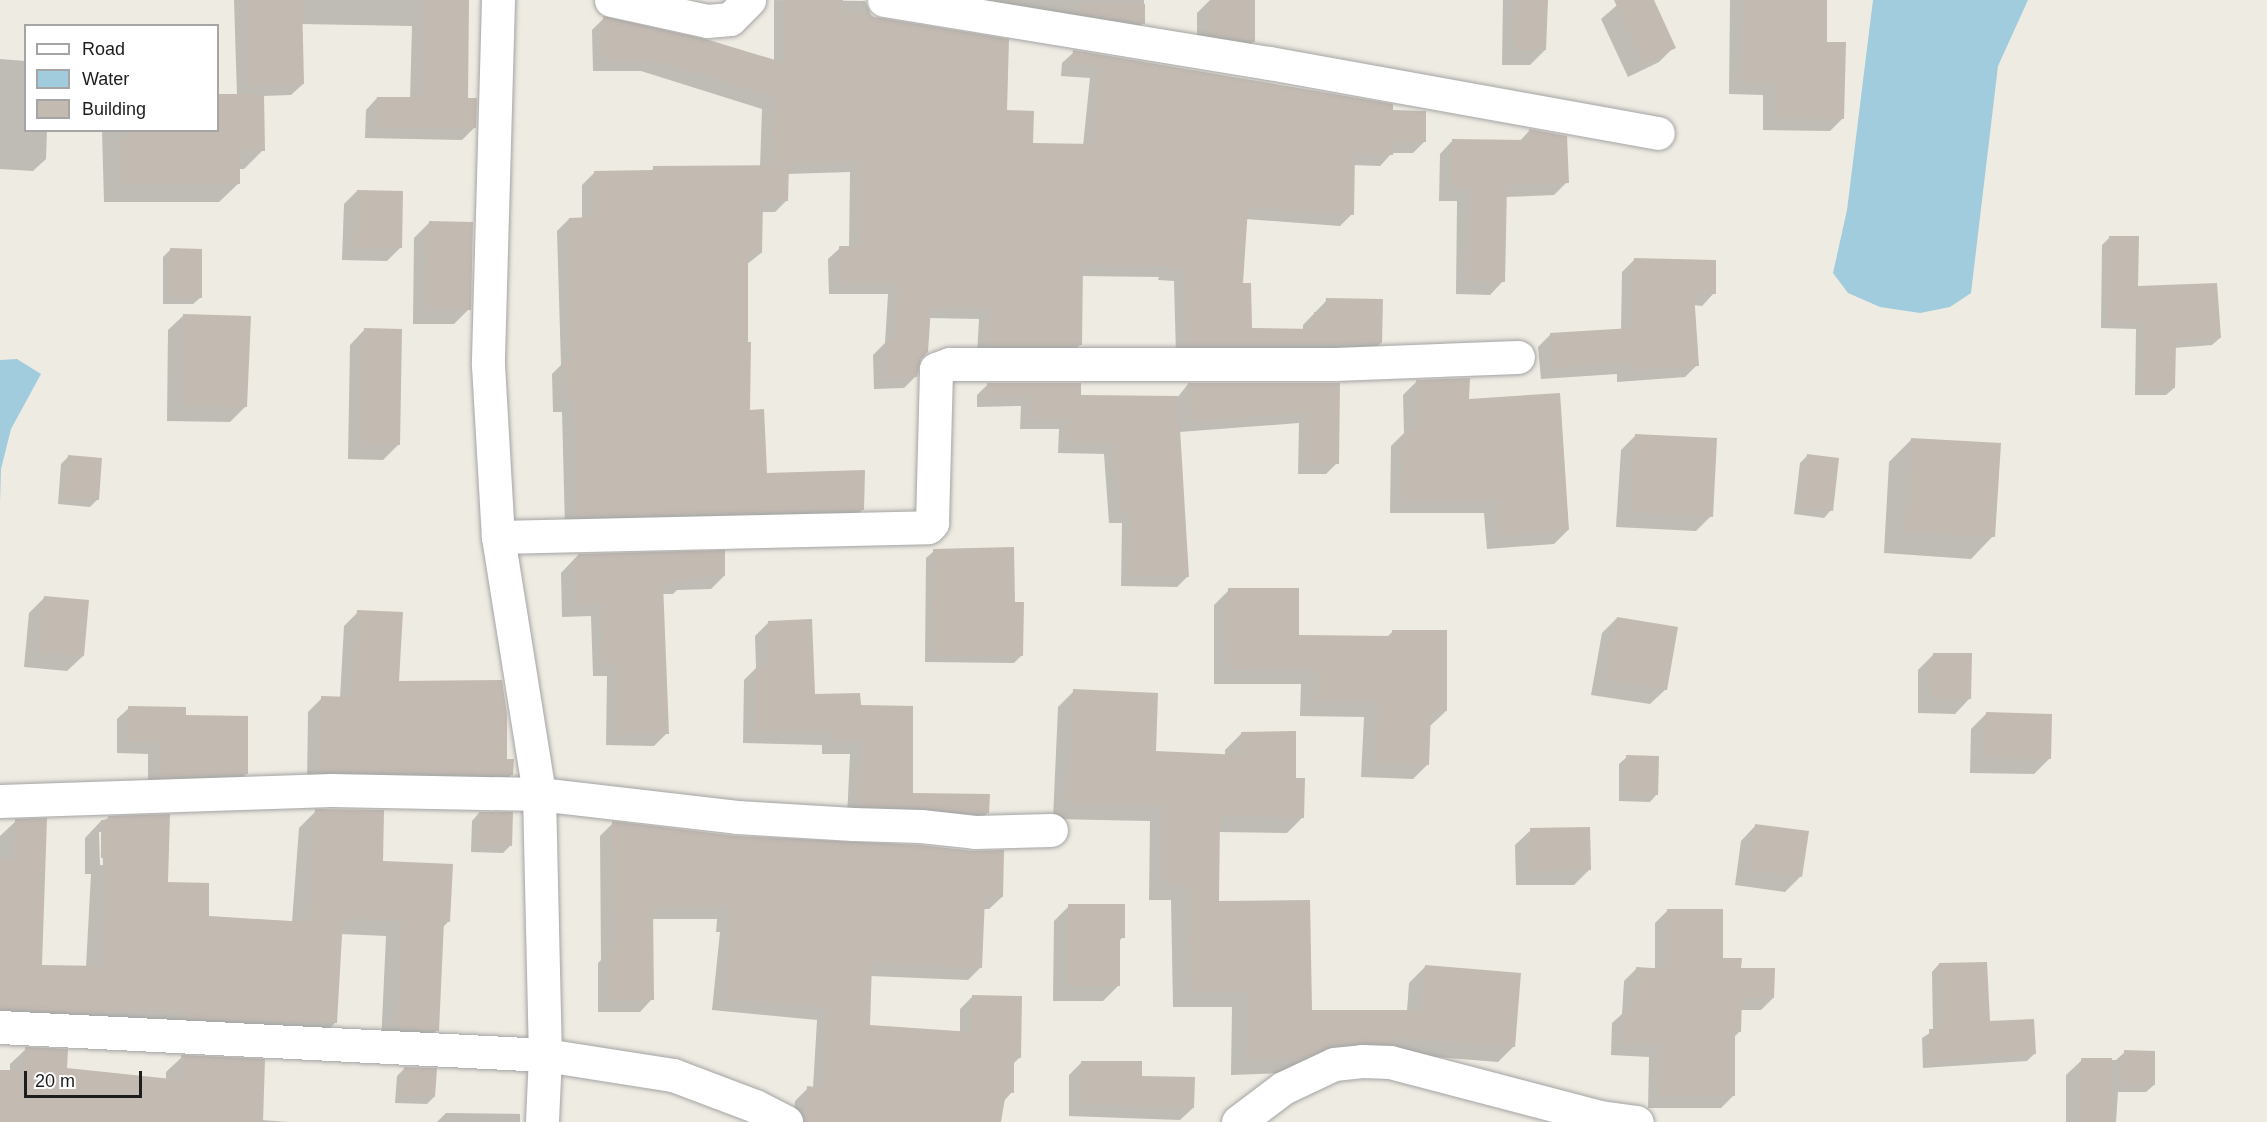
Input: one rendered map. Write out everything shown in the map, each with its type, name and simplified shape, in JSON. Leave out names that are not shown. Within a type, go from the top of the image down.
[{"type":"street","points":[[498,0],[488,365],[498,537],[539,794],[545,1055],[542,1122]]},
{"type":"street","points":[[611,0],[707,21],[730,19],[749,0]]},
{"type":"street","points":[[884,0],[1281,65],[1658,133]]},
{"type":"street","points":[[498,537],[928,527],[932,523],[936,369],[950,364],[1335,364],[1518,357]]},
{"type":"street","points":[[0,801],[331,790],[539,794],[737,816],[921,826],[975,832],[1052,830]]},
{"type":"street","points":[[0,1027],[545,1055],[673,1075],[755,1106],[786,1122]]},
{"type":"street","points":[[1238,1122],[1282,1088],[1334,1064],[1362,1061],[1390,1062],[1600,1117],[1637,1122]]},
{"type":"water","points":[[1873,0],[2028,0],[1998,66],[1971,293],[1950,307],[1920,313],[1880,307],[1848,293],[1833,273],[1847,210]]},
{"type":"water","points":[[17,359],[41,374],[11,429],[1,469],[0,503],[0,360]]},
{"type":"building","points":[[246,0],[302,0],[304,84],[248,86]]},
{"type":"building","points":[[423,0],[469,0],[468,98],[477,98],[476,128],[376,127],[377,97],[421,97]]},
{"type":"building","points":[[785,0],[843,0],[843,13],[868,13],[868,16],[1009,39],[1007,110],[1034,111],[1033,143],[1093,144],[1101,67],[1072,64],[1073,50],[1393,104],[1393,110],[1426,111],[1426,142],[1394,142],[1393,155],[1355,153],[1354,215],[1248,207],[1243,283],[1251,283],[1252,328],[1313,329],[1314,312],[1325,313],[1326,298],[1383,299],[1382,343],[1187,345],[1185,270],[1169,269],[1170,266],[1083,265],[1082,345],[988,345],[990,308],[931,307],[928,352],[921,359],[917,377],[885,378],[885,342],[895,341],[899,283],[840,283],[839,246],[860,246],[861,161],[771,164],[773,97],[654,60],[604,60],[603,16],[709,40],[785,63]]},
{"type":"building","points":[[1211,0],[1255,0],[1255,42],[1211,35]]},
{"type":"building","points":[[1517,0],[1548,0],[1546,50],[1516,50]]},
{"type":"building","points":[[1614,0],[1654,0],[1676,48],[1643,63]]},
{"type":"building","points":[[1743,0],[1827,0],[1827,42],[1846,42],[1844,119],[1775,118],[1775,83],[1741,82]]},
{"type":"building","points":[[1077,3],[1145,4],[1145,24],[1077,13]]},
{"type":"building","points":[[219,94],[264,94],[265,151],[240,150],[240,184],[123,183],[121,139],[128,139],[128,132],[219,132]]},
{"type":"building","points":[[1529,129],[1567,136],[1569,183],[1507,185],[1505,282],[1469,281],[1470,188],[1452,188],[1452,139],[1530,140]]},
{"type":"building","points":[[789,165],[788,201],[763,201],[762,253],[748,253],[748,342],[751,342],[750,410],[764,409],[767,473],[865,470],[864,510],[576,516],[574,400],[565,401],[564,360],[572,360],[569,218],[594,217],[594,171],[653,170],[653,166]]},
{"type":"building","points":[[357,190],[403,191],[402,248],[354,248]]},
{"type":"building","points":[[429,221],[473,222],[471,310],[427,309]]},
{"type":"building","points":[[2109,236],[2139,236],[2138,286],[2217,283],[2221,338],[2176,341],[2175,388],[2142,388],[2143,322],[2108,321]]},
{"type":"building","points":[[170,248],[202,249],[202,298],[170,297]]},
{"type":"building","points":[[1634,258],[1716,260],[1716,294],[1694,293],[1699,366],[1629,370],[1629,362],[1552,368],[1550,333],[1632,328]]},
{"type":"building","points":[[183,314],[251,316],[247,407],[182,406]]},
{"type":"building","points":[[364,328],[402,329],[400,445],[362,445]]},
{"type":"building","points":[[1470,378],[1469,399],[1560,393],[1569,530],[1500,536],[1497,500],[1403,500],[1405,430],[1417,429],[1416,380]]},
{"type":"building","points":[[987,383],[1081,383],[1081,395],[1178,396],[1189,577],[1131,576],[1132,513],[1120,513],[1115,443],[1068,443],[1069,419],[1030,418],[1031,396],[987,397]]},
{"type":"building","points":[[1188,383],[1340,383],[1339,464],[1308,463],[1309,413],[1189,422]]},
{"type":"building","points":[[1635,434],[1717,438],[1713,517],[1631,512]]},
{"type":"building","points":[[1911,438],[2001,443],[1995,537],[1905,532]]},
{"type":"building","points":[[1807,454],[1839,458],[1833,511],[1800,507]]},
{"type":"building","points":[[68,455],[102,458],[99,500],[65,498]]},
{"type":"building","points":[[1014,547],[1015,602],[1024,602],[1023,656],[931,655],[933,549]]},
{"type":"building","points":[[725,550],[725,576],[687,578],[687,581],[663,583],[669,734],[618,733],[619,664],[605,664],[603,604],[575,604],[574,559],[578,558],[578,554]]},
{"type":"building","points":[[1228,588],[1299,588],[1299,635],[1392,636],[1392,630],[1447,630],[1447,711],[1431,711],[1429,765],[1376,762],[1379,702],[1315,701],[1316,669],[1229,670]]},
{"type":"building","points":[[44,596],[89,600],[84,656],[39,652]]},
{"type":"building","points":[[357,610],[403,612],[399,681],[502,680],[507,714],[507,759],[514,759],[513,775],[320,772],[321,696],[352,697]]},
{"type":"building","points":[[1617,617],[1678,627],[1667,690],[1606,680]]},
{"type":"building","points":[[812,619],[815,694],[860,693],[861,705],[913,706],[913,793],[990,794],[989,813],[860,805],[862,741],[834,741],[834,732],[756,731],[756,666],[769,666],[768,621]]},
{"type":"building","points":[[1933,653],[1972,653],[1971,699],[1932,698]]},
{"type":"building","points":[[1073,689],[1158,693],[1156,751],[1241,755],[1241,732],[1296,731],[1296,778],[1305,778],[1304,818],[1220,816],[1219,901],[1310,900],[1312,1010],[1421,1010],[1425,965],[1521,973],[1515,1047],[1396,1037],[1396,1044],[1360,1042],[1332,1045],[1303,1058],[1246,1060],[1248,992],[1189,992],[1187,885],[1165,885],[1165,806],[1068,804]]},
{"type":"building","points":[[128,706],[186,707],[186,715],[248,716],[248,774],[159,777],[159,742],[128,742]]},
{"type":"building","points":[[1986,712],[2052,714],[2051,759],[1985,758]]},
{"type":"building","points":[[1626,755],[1659,756],[1658,795],[1625,794]]},
{"type":"building","points":[[315,809],[384,810],[383,861],[453,864],[450,922],[444,921],[439,1031],[397,1027],[402,920],[343,918],[337,1023],[182,1018],[182,1012],[152,1010],[70,1012],[0,1008],[0,859],[14,859],[15,819],[47,818],[42,965],[103,966],[102,919],[105,919],[107,858],[101,858],[101,820],[108,820],[108,816],[170,814],[168,882],[209,883],[209,916],[307,922]]},
{"type":"building","points":[[479,812],[513,812],[512,846],[478,845]]},
{"type":"building","points":[[612,821],[736,836],[920,845],[973,851],[1004,850],[1003,897],[985,897],[982,968],[872,963],[870,1025],[972,1032],[972,995],[1022,996],[1021,1058],[1014,1057],[1014,1093],[1006,1092],[1001,1122],[805,1122],[807,1086],[824,1088],[829,1008],[724,998],[732,920],[728,920],[729,907],[653,907],[654,1000],[610,1000],[610,949],[613,949]]},
{"type":"building","points":[[1755,824],[1809,831],[1802,877],[1749,870]]},
{"type":"building","points":[[1590,827],[1591,870],[1530,871],[1530,828]]},
{"type":"building","points":[[1068,904],[1125,904],[1125,938],[1120,938],[1120,986],[1068,986]]},
{"type":"building","points":[[1667,909],[1723,909],[1723,958],[1742,958],[1741,968],[1775,968],[1774,998],[1742,998],[1741,1032],[1735,1032],[1735,1096],[1660,1096],[1661,1045],[1622,1043],[1624,1009],[1633,1010],[1636,967],[1667,969]]},
{"type":"building","points":[[1987,962],[1990,1021],[2034,1019],[2036,1054],[1930,1061],[1929,1029],[1940,1029],[1939,963]]},
{"type":"building","points":[[25,1047],[68,1049],[67,1068],[181,1080],[181,1055],[265,1059],[263,1122],[0,1122],[0,1070],[24,1070]]},
{"type":"building","points":[[2124,1050],[2155,1051],[2155,1085],[2123,1085]]},
{"type":"building","points":[[2081,1058],[2112,1058],[2112,1122],[2081,1122]]},
{"type":"building","points":[[1081,1061],[1142,1061],[1142,1076],[1195,1077],[1194,1108],[1082,1104]]},
{"type":"building","points":[[404,1067],[437,1068],[435,1097],[402,1096]]}]
